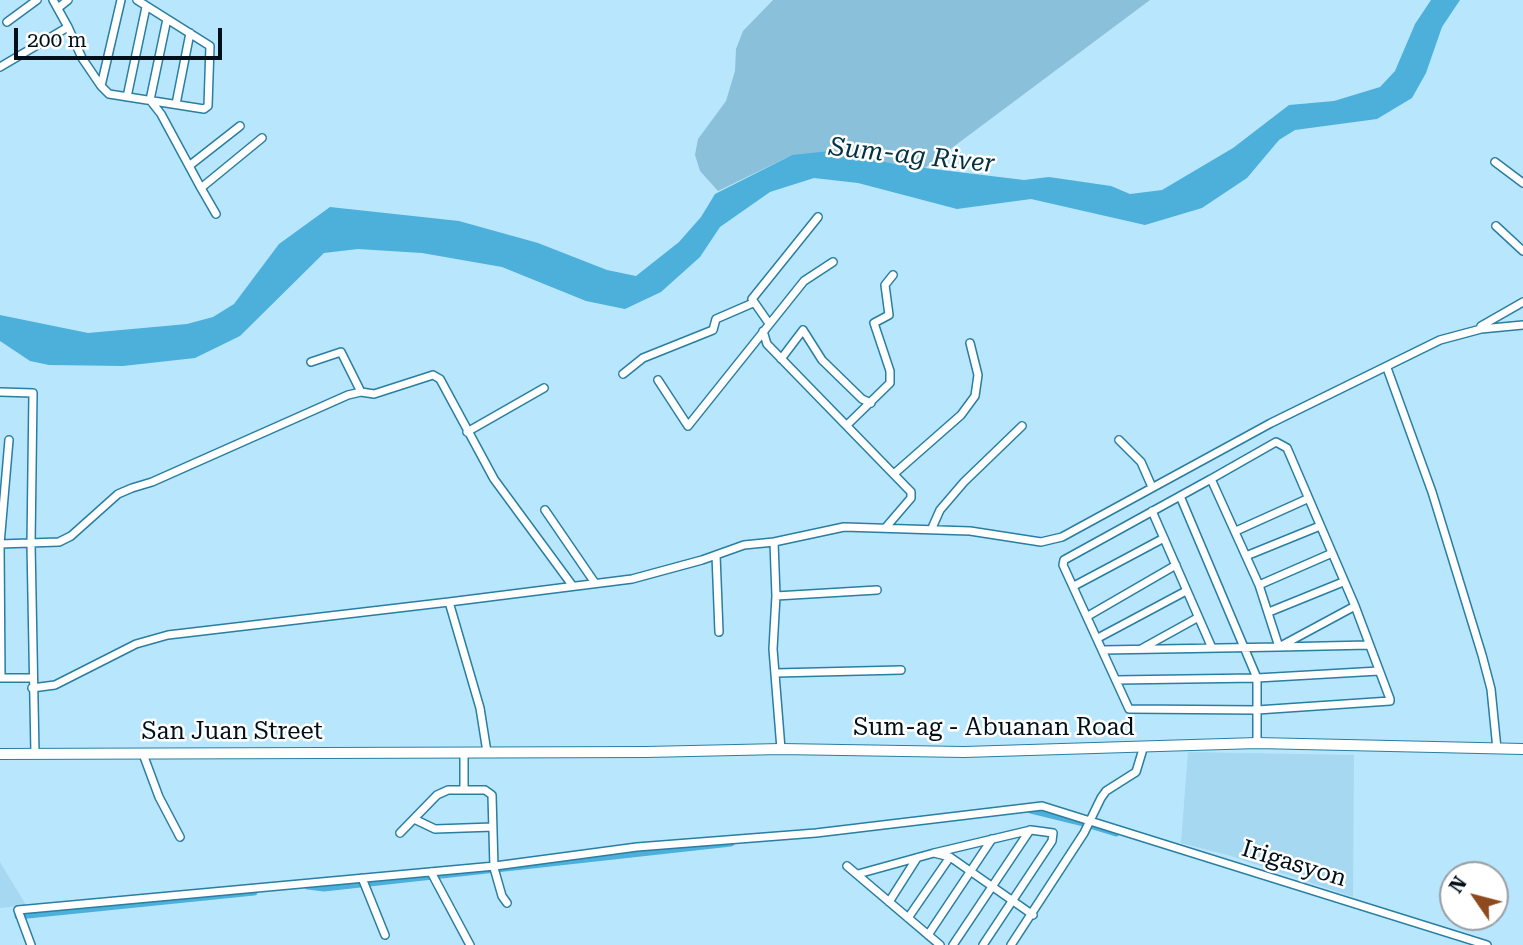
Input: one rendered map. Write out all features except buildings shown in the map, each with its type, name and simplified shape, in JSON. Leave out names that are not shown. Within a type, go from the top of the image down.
[{"type":"main road","name":"Sum-ag - Abuanan Road","points":[[464,752],[781,749],[964,751],[1257,743],[1523,749]]},
{"type":"main road","name":"San Juan Street","points":[[0,754],[464,752]]},
{"type":"street","points":[[7,22],[37,0]]},
{"type":"street","points":[[53,0],[82,58],[109,94],[204,109],[208,106],[211,49],[137,0]]},
{"type":"street","points":[[58,8],[68,0]]},
{"type":"street","points":[[101,86],[121,0]]},
{"type":"street","points":[[127,97],[146,7]]},
{"type":"street","points":[[150,100],[167,19]]},
{"type":"street","points":[[0,67],[68,27]]},
{"type":"street","points":[[176,104],[190,33]]},
{"type":"street","points":[[150,100],[161,114],[216,214]]},
{"type":"street","points":[[189,166],[240,126]]},
{"type":"street","points":[[201,188],[262,138]]},
{"type":"street","points":[[1495,162],[1523,183]]},
{"type":"street","points":[[768,322],[752,299],[818,217]]},
{"type":"street","points":[[1496,226],[1523,251]]},
{"type":"street","points":[[658,380],[688,426],[768,322],[809,275],[833,262]]},
{"type":"street","points":[[848,424],[891,380],[874,323],[889,316],[885,285],[893,275]]},
{"type":"street","points":[[1473,330],[1523,302]]},
{"type":"street","points":[[623,374],[649,355],[713,330],[716,319],[753,303]]},
{"type":"street","points":[[32,688],[55,685],[136,644],[168,635],[632,579],[746,545],[774,542],[844,527],[932,528],[1041,542],[1062,537],[1318,399],[1387,368],[1440,340],[1473,330],[1523,325]]},
{"type":"street","points":[[781,359],[803,330],[821,360],[862,400],[871,403]]},
{"type":"street","points":[[763,331],[767,345],[848,424],[895,473],[912,496],[887,526]]},
{"type":"street","points":[[895,473],[961,415],[975,396],[978,375],[970,343]]},
{"type":"street","points":[[311,362],[341,352],[361,392]]},
{"type":"street","points":[[1387,368],[1432,492],[1482,655],[1491,689],[1497,749]]},
{"type":"street","points":[[0,544],[59,542],[71,536],[118,494],[361,392],[374,394],[437,377],[494,479],[572,585]]},
{"type":"street","points":[[467,432],[544,388]]},
{"type":"street","points":[[0,392],[33,393],[30,544],[35,754]]},
{"type":"street","points":[[932,528],[940,510],[964,482],[1022,426]]},
{"type":"street","points":[[9,440],[0,544],[1,678],[32,678]]},
{"type":"street","points":[[1119,440],[1141,462],[1152,487]]},
{"type":"street","points":[[1276,442],[1281,442],[1287,448],[1330,554],[1355,606],[1389,702],[1257,710],[1136,711],[1126,705],[1064,560],[1180,496],[1276,442]]},
{"type":"street","points":[[1211,479],[1259,585],[1279,646]]},
{"type":"street","points":[[1180,496],[1257,678],[1257,743]]},
{"type":"street","points":[[1236,531],[1307,499]]},
{"type":"street","points":[[545,510],[594,583]]},
{"type":"street","points":[[1152,511],[1212,648]]},
{"type":"street","points":[[1246,556],[1320,526]]},
{"type":"street","points":[[1074,586],[1164,538]]},
{"type":"street","points":[[774,542],[776,596],[773,649],[781,749]]},
{"type":"street","points":[[1259,585],[1330,554]]},
{"type":"street","points":[[716,555],[719,632]]},
{"type":"street","points":[[1088,616],[1176,565]]},
{"type":"street","points":[[1269,612],[1343,582]]},
{"type":"street","points":[[776,596],[877,590]]},
{"type":"street","points":[[1098,638],[1186,591]]},
{"type":"street","points":[[449,602],[480,708],[487,752]]},
{"type":"street","points":[[1279,646],[1355,606]]},
{"type":"street","points":[[1140,650],[1197,618]]},
{"type":"street","points":[[1104,650],[1369,645]]},
{"type":"street","points":[[776,673],[901,670]]},
{"type":"street","points":[[1115,680],[1257,678],[1379,671]]},
{"type":"street","points":[[1011,945],[1033,915],[1106,791],[1136,772],[1143,748]]},
{"type":"street","points":[[464,752],[464,790]]},
{"type":"street","points":[[143,754],[159,797],[180,836]]},
{"type":"street","points":[[400,833],[437,795],[448,790],[480,788],[492,794],[494,869],[502,896],[507,903]]},
{"type":"street","name":"Irigasyon","points":[[31,945],[18,910],[494,869],[636,848],[816,833],[1042,806],[1487,945]]},
{"type":"street","points":[[414,819],[435,829],[493,827]]},
{"type":"street","points":[[953,945],[1031,830]]},
{"type":"street","points":[[858,874],[992,838],[1045,830],[1054,836],[983,945]]},
{"type":"street","points":[[928,935],[992,838]]},
{"type":"street","points":[[934,853],[950,857],[1033,915]]},
{"type":"street","points":[[908,918],[950,857]]},
{"type":"street","points":[[889,902],[917,858]]},
{"type":"street","points":[[847,866],[940,945]]},
{"type":"street","points":[[433,875],[470,945]]},
{"type":"street","points":[[362,880],[385,935]]},
{"type":"shaded area","points":[[773,0],[1150,0],[925,168],[792,155],[718,191],[700,171],[695,155],[698,139],[726,101],[735,71],[736,49],[743,31]]},
{"type":"shaded area","points":[[1431,0],[1460,0],[1442,27],[1426,73],[1412,98],[1377,119],[1295,130],[1279,140],[1247,178],[1202,208],[1145,225],[1031,199],[957,209],[858,183],[814,178],[770,192],[720,227],[700,257],[661,292],[625,309],[586,301],[502,267],[422,253],[358,249],[324,253],[240,336],[195,358],[123,366],[49,365],[30,361],[0,341],[0,315],[88,333],[187,324],[213,317],[234,304],[279,244],[330,207],[459,221],[538,243],[607,270],[636,276],[679,242],[701,217],[715,194],[792,155],[830,151],[900,165],[1024,180],[1049,177],[1111,186],[1130,194],[1162,190],[1233,148],[1289,105],[1334,101],[1380,87],[1395,71],[1415,24]]},
{"type":"shaded area","points":[[1188,752],[1354,755],[1353,897],[1231,856],[1181,843]]},
{"type":"shaded area","points":[[0,862],[26,905],[0,908]]},
{"type":"waterway","points":[[1031,810],[1084,823]]},
{"type":"waterway","points":[[1093,826],[1116,833]]},
{"type":"waterway","points":[[308,886],[324,888],[731,843]]},
{"type":"waterway","points":[[18,916],[254,892]]},
{"type":"water label","name":"Sum-ag River","points":[[912,156]]}]
